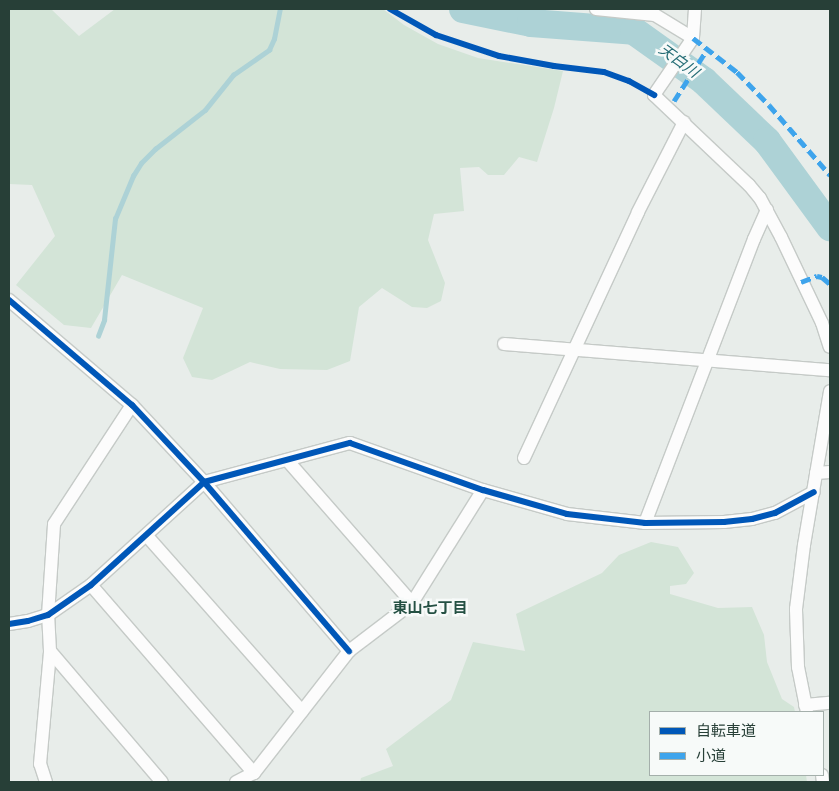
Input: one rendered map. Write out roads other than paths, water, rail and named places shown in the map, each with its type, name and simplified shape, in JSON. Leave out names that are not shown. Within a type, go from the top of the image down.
[{"type":"street","points":[[596,9],[655,15],[693,38]]},
{"type":"street","points":[[695,9],[693,38],[654,96],[684,122],[749,185],[767,210],[822,323],[830,347]]},
{"type":"street","points":[[524,458],[638,212],[684,122]]},
{"type":"street","points":[[645,523],[767,210]]},
{"type":"street","points":[[9,300],[132,405],[204,482],[349,651]]},
{"type":"street","points":[[504,344],[572,351],[830,370]]},
{"type":"street","points":[[830,391],[804,545],[796,610],[796,641],[806,709],[830,703]]},
{"type":"street","points":[[46,782],[40,764],[50,651],[48,615],[54,524],[132,405]]},
{"type":"street","points":[[9,624],[28,622],[48,615],[91,586],[204,482],[350,443],[483,490],[567,514],[645,523],[724,522],[752,519],[776,514],[814,492]]},
{"type":"street","points":[[287,460],[412,603]]},
{"type":"street","points":[[816,474],[830,472]]},
{"type":"street","points":[[236,782],[254,773],[349,651],[412,603],[483,490]]},
{"type":"street","points":[[146,536],[302,711]]},
{"type":"street","points":[[91,586],[254,773]]},
{"type":"street","points":[[50,651],[162,782]]},
{"type":"waterway","points":[[98,336],[104,320],[115,219],[133,176],[141,163],[155,149],[205,110],[233,75],[269,50],[274,39],[280,9]]},
{"type":"waterway","name":"天白川","points":[[463,9],[531,23],[634,31],[704,81],[767,141],[830,227]]},
{"type":"district","name":"東山七丁目","points":[[430,610]]}]
